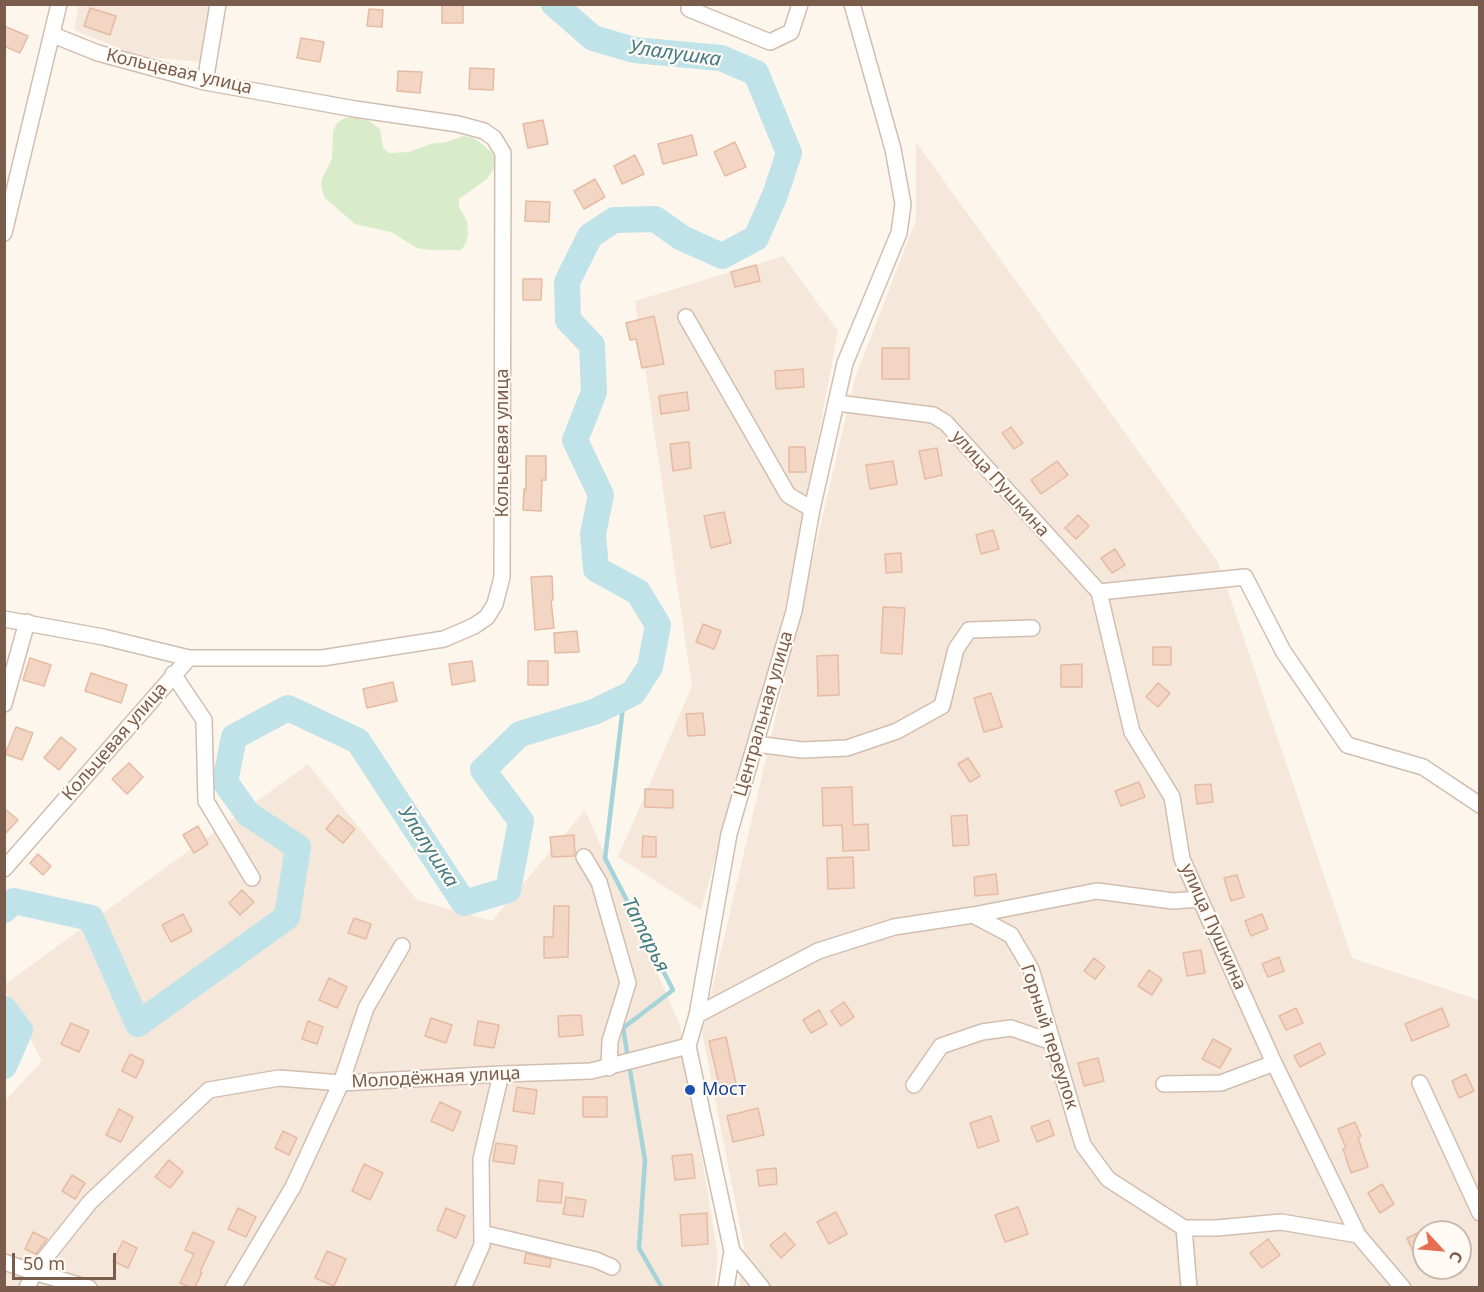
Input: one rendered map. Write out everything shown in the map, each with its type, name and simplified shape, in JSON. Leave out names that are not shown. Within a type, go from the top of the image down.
[{"type":"street","points":[[4,233],[59,4]]},
{"type":"street","points":[[205,82],[218,4]]},
{"type":"street","points":[[689,9],[770,42],[791,32],[800,4]]},
{"type":"street","name":"Центральная улица","points":[[726,1287],[732,1251],[688,1047],[697,1015],[729,834],[794,611],[812,509],[845,363],[880,284],[899,233],[903,204],[893,149],[852,4]]},
{"type":"street","name":"Кольцевая улица","points":[[5,869],[189,658],[322,658],[444,639],[474,626],[487,617],[495,604],[502,577],[503,153],[494,138],[484,131],[458,124],[355,109],[205,82],[98,53],[52,35]]},
{"type":"street","points":[[686,317],[788,495],[812,509]]},
{"type":"street","name":"улица Пушкина","points":[[837,403],[933,415],[946,423],[1099,592],[1132,732],[1172,797],[1182,859],[1274,1064],[1358,1235],[1403,1287]]},
{"type":"street","points":[[1099,592],[1245,577],[1283,651],[1347,745],[1423,767],[1479,805]]},
{"type":"street","points":[[4,619],[103,637],[189,658]]},
{"type":"street","points":[[4,704],[27,622]]},
{"type":"street","points":[[756,744],[802,750],[848,748],[897,731],[942,706],[956,649],[969,630],[1032,628]]},
{"type":"street","points":[[173,674],[204,720],[207,801],[252,878]]},
{"type":"street","points":[[584,857],[599,882],[628,983],[610,1041],[613,1067]]},
{"type":"street","points":[[697,1015],[818,951],[894,927],[973,915],[1097,891],[1173,901],[1200,899]]},
{"type":"street","name":"Горный переулок","points":[[973,915],[1011,935],[1031,969],[1083,1145],[1108,1179],[1184,1228]]},
{"type":"street","points":[[27,1287],[34,1272],[90,1202],[209,1090],[279,1078],[341,1083],[366,1008],[402,946]]},
{"type":"street","points":[[914,1085],[941,1046],[982,1032],[1011,1028],[1052,1042]]},
{"type":"street","name":"Молодёжная улица","points":[[233,1287],[293,1187],[341,1083],[591,1071],[688,1047]]},
{"type":"street","points":[[1164,1084],[1221,1083],[1274,1064]]},
{"type":"street","points":[[463,1287],[482,1245],[481,1159],[501,1074]]},
{"type":"street","points":[[1420,1083],[1479,1213]]},
{"type":"street","points":[[1189,1287],[1184,1228],[1217,1228],[1281,1222],[1358,1235]]},
{"type":"street","points":[[482,1233],[596,1260],[612,1266]]},
{"type":"street","points":[[732,1251],[762,1287]]},
{"type":"street","points":[[4,1262],[89,1287]]},
{"type":"shaded area","points":[[79,5],[210,5],[201,62],[138,56],[74,30]]},
{"type":"shaded area","points":[[916,142],[1218,562],[1352,958],[1479,1000],[1479,1287],[739,1287],[744,1247],[702,1032],[855,378],[916,220]]},
{"type":"shaded area","points":[[783,256],[838,331],[788,600],[701,910],[618,857],[692,686],[635,301]]},
{"type":"shaded area","points":[[308,764],[417,900],[492,921],[585,810],[680,1025],[718,1255],[715,1287],[5,1287],[5,1101],[42,1061],[4,985]]},
{"type":"green space","points":[[353,117],[369,121],[380,129],[383,148],[389,153],[409,152],[463,136],[480,142],[493,154],[496,165],[487,179],[459,199],[459,207],[467,221],[468,235],[461,250],[417,248],[391,232],[355,224],[325,198],[321,181],[332,159],[333,131],[337,123],[345,118]]},
{"type":"building","points":[[442,4],[463,4],[463,23],[442,23]]},
{"type":"building","points":[[90,8],[116,16],[110,35],[84,26]]},
{"type":"building","points":[[369,9],[383,10],[382,27],[367,26]]},
{"type":"building","points":[[4,26],[28,36],[20,53],[4,46]]},
{"type":"building","points":[[301,38],[324,42],[320,62],[297,58]]},
{"type":"building","points":[[470,68],[494,69],[493,90],[469,89]]},
{"type":"building","points":[[398,71],[422,72],[420,93],[397,91]]},
{"type":"building","points":[[543,120],[548,144],[528,148],[523,124]]},
{"type":"building","points":[[692,135],[697,155],[663,164],[658,144]]},
{"type":"building","points":[[735,142],[746,167],[725,176],[714,152]]},
{"type":"building","points":[[635,155],[644,174],[622,184],[614,166]]},
{"type":"building","points":[[595,179],[605,197],[584,209],[574,191]]},
{"type":"building","points":[[526,201],[550,202],[549,222],[525,221]]},
{"type":"building","points":[[756,265],[760,281],[735,287],[731,272]]},
{"type":"building","points":[[523,279],[542,279],[541,300],[523,300]]},
{"type":"building","points":[[654,316],[664,364],[642,368],[636,339],[630,340],[626,323]]},
{"type":"building","points":[[882,348],[909,348],[909,379],[882,379]]},
{"type":"building","points":[[803,369],[804,387],[776,389],[775,371]]},
{"type":"building","points":[[687,392],[689,410],[661,414],[659,396]]},
{"type":"building","points":[[1011,427],[1023,443],[1014,449],[1002,433]]},
{"type":"building","points":[[689,442],[691,468],[673,471],[670,444]]},
{"type":"building","points":[[789,447],[805,447],[806,472],[789,472]]},
{"type":"building","points":[[937,448],[942,475],[925,479],[919,451]]},
{"type":"building","points":[[526,456],[546,456],[546,480],[542,480],[541,511],[523,510],[524,489],[526,490]]},
{"type":"building","points":[[893,461],[897,484],[870,489],[866,465]]},
{"type":"building","points":[[1057,461],[1068,475],[1041,494],[1031,480]]},
{"type":"building","points":[[724,512],[731,543],[711,548],[704,516]]},
{"type":"building","points":[[1078,515],[1089,526],[1076,539],[1065,528]]},
{"type":"building","points":[[993,530],[999,549],[981,554],[976,535]]},
{"type":"building","points":[[1115,549],[1125,565],[1112,573],[1101,558]]},
{"type":"building","points":[[901,553],[902,572],[886,573],[885,554]]},
{"type":"building","points":[[552,576],[553,600],[551,600],[554,628],[535,630],[531,577]]},
{"type":"building","points":[[883,607],[905,608],[902,654],[881,653]]},
{"type":"building","points":[[703,624],[721,631],[714,649],[696,642]]},
{"type":"building","points":[[577,631],[579,652],[555,653],[554,633]]},
{"type":"building","points":[[1153,647],[1171,647],[1171,665],[1153,665]]},
{"type":"building","points":[[838,655],[839,695],[818,696],[817,656]]},
{"type":"building","points":[[30,658],[51,665],[44,686],[23,680]]},
{"type":"building","points":[[472,661],[475,681],[452,685],[449,664]]},
{"type":"building","points":[[528,661],[548,661],[548,685],[528,685]]},
{"type":"building","points":[[1082,664],[1082,687],[1061,687],[1061,665]]},
{"type":"building","points":[[91,673],[127,685],[121,703],[85,691]]},
{"type":"building","points":[[393,682],[397,701],[367,708],[363,689]]},
{"type":"building","points":[[1158,683],[1170,693],[1158,707],[1146,697]]},
{"type":"building","points":[[991,693],[1002,727],[984,732],[974,698]]},
{"type":"building","points":[[703,713],[705,735],[688,736],[686,714]]},
{"type":"building","points":[[16,727],[33,733],[22,760],[5,754]]},
{"type":"building","points":[[61,737],[76,749],[59,770],[44,758]]},
{"type":"building","points":[[968,758],[980,776],[970,782],[958,764]]},
{"type":"building","points":[[129,763],[143,777],[127,794],[112,779]]},
{"type":"building","points":[[1139,782],[1145,797],[1121,806],[1115,791]]},
{"type":"building","points":[[1211,784],[1213,802],[1197,804],[1195,785]]},
{"type":"building","points":[[852,787],[853,825],[868,824],[869,850],[843,851],[842,825],[823,826],[822,788]]},
{"type":"building","points":[[645,789],[673,790],[673,808],[645,807]]},
{"type":"building","points":[[4,808],[18,820],[4,835]]},
{"type":"building","points":[[338,815],[355,829],[343,843],[326,829]]},
{"type":"building","points":[[967,815],[969,845],[953,846],[951,816]]},
{"type":"building","points":[[198,826],[208,844],[194,853],[183,835]]},
{"type":"building","points":[[574,835],[575,856],[552,857],[550,837]]},
{"type":"building","points":[[643,836],[656,837],[656,857],[642,857]]},
{"type":"building","points":[[38,854],[51,866],[43,875],[30,863]]},
{"type":"building","points":[[853,857],[854,888],[828,889],[827,858]]},
{"type":"building","points":[[996,874],[998,894],[975,896],[974,877]]},
{"type":"building","points":[[1237,875],[1244,897],[1231,901],[1224,878]]},
{"type":"building","points":[[242,890],[254,902],[240,915],[229,903]]},
{"type":"building","points":[[554,906],[569,906],[568,957],[544,958],[544,937],[553,937]]},
{"type":"building","points":[[183,914],[192,931],[171,942],[162,925]]},
{"type":"building","points":[[1262,914],[1268,929],[1251,936],[1245,921]]},
{"type":"building","points":[[354,918],[371,924],[366,939],[348,933]]},
{"type":"building","points":[[1201,950],[1205,973],[1187,976],[1183,953]]},
{"type":"building","points":[[1279,957],[1284,971],[1268,977],[1262,964]]},
{"type":"building","points":[[1094,958],[1105,967],[1095,979],[1084,971]]},
{"type":"building","points":[[1149,970],[1162,979],[1152,995],[1138,986]]},
{"type":"building","points":[[329,978],[347,987],[337,1008],[319,1000]]},
{"type":"building","points":[[844,1002],[854,1017],[841,1026],[831,1011]]},
{"type":"building","points":[[1296,1008],[1303,1023],[1286,1030],[1279,1016]]},
{"type":"building","points":[[1442,1008],[1449,1026],[1412,1041],[1405,1024]]},
{"type":"building","points":[[819,1010],[827,1024],[811,1033],[803,1020]]},
{"type":"building","points":[[581,1015],[583,1035],[559,1037],[558,1016]]},
{"type":"building","points":[[431,1018],[452,1025],[446,1043],[425,1036]]},
{"type":"building","points":[[308,1021],[323,1027],[317,1044],[302,1039]]},
{"type":"building","points":[[478,1021],[499,1025],[494,1048],[474,1045]]},
{"type":"building","points":[[71,1023],[89,1031],[79,1052],[61,1044]]},
{"type":"building","points":[[726,1037],[736,1084],[720,1088],[709,1041]]},
{"type":"building","points":[[1213,1039],[1231,1049],[1220,1068],[1202,1059]]},
{"type":"building","points":[[1320,1043],[1325,1054],[1300,1067],[1294,1056]]},
{"type":"building","points":[[130,1054],[144,1061],[136,1078],[122,1071]]},
{"type":"building","points":[[1098,1058],[1104,1081],[1084,1086],[1078,1063]]},
{"type":"building","points":[[1466,1074],[1474,1091],[1459,1098],[1452,1081]]},
{"type":"building","points":[[517,1087],[537,1090],[534,1114],[513,1111]]},
{"type":"building","points":[[583,1097],[607,1097],[607,1117],[583,1117]]},
{"type":"building","points":[[440,1102],[461,1112],[453,1131],[431,1121]]},
{"type":"building","points":[[758,1108],[764,1135],[733,1142],[727,1116]]},
{"type":"building","points":[[119,1109],[133,1117],[121,1142],[106,1135]]},
{"type":"building","points":[[991,1116],[999,1141],[978,1148],[970,1123]]},
{"type":"building","points":[[1049,1120],[1054,1135],[1037,1142],[1031,1127]]},
{"type":"building","points":[[1355,1122],[1361,1136],[1358,1138],[1368,1167],[1351,1173],[1343,1149],[1346,1148],[1338,1129]]},
{"type":"building","points":[[283,1131],[297,1138],[289,1155],[275,1148]]},
{"type":"building","points":[[496,1143],[517,1146],[514,1164],[493,1161]]},
{"type":"building","points":[[692,1154],[695,1178],[675,1180],[672,1156]]},
{"type":"building","points":[[169,1160],[183,1172],[170,1188],[155,1177]]},
{"type":"building","points":[[364,1164],[383,1173],[370,1200],[352,1191]]},
{"type":"building","points":[[776,1168],[777,1184],[759,1186],[757,1170]]},
{"type":"building","points":[[72,1175],[85,1183],[75,1199],[62,1191]]},
{"type":"building","points":[[539,1180],[563,1183],[561,1203],[537,1201]]},
{"type":"building","points":[[1382,1184],[1394,1204],[1380,1213],[1368,1193]]},
{"type":"building","points":[[566,1197],[586,1200],[583,1217],[563,1214]]},
{"type":"building","points":[[1018,1207],[1028,1234],[1005,1242],[995,1215]]},
{"type":"building","points":[[238,1208],[256,1217],[246,1237],[228,1229]]},
{"type":"building","points":[[446,1208],[465,1216],[456,1238],[437,1230]]},
{"type":"building","points":[[836,1212],[847,1234],[829,1244],[817,1222]]},
{"type":"building","points":[[707,1213],[708,1244],[682,1246],[680,1215]]},
{"type":"building","points":[[33,1232],[47,1239],[36,1254],[25,1249]]},
{"type":"building","points":[[193,1232],[214,1242],[195,1287],[189,1287],[180,1283],[194,1254],[185,1250]]},
{"type":"building","points":[[785,1233],[795,1245],[781,1258],[770,1245]]},
{"type":"building","points":[[1412,1236],[1412,1250],[1407,1238]]},
{"type":"building","points":[[1268,1239],[1280,1255],[1262,1268],[1250,1253]]},
{"type":"building","points":[[123,1241],[137,1248],[128,1268],[113,1261]]},
{"type":"building","points":[[327,1251],[346,1259],[334,1286],[315,1278]]},
{"type":"building","points":[[526,1253],[551,1259],[550,1267],[524,1263]]},
{"type":"waterway","name":"Улалушка","points":[[4,910],[14,901],[91,918],[138,1024],[287,917],[298,847],[248,814],[225,782],[234,737],[288,708],[358,741],[464,903],[508,890],[521,821],[483,770],[520,734],[594,712],[633,693],[650,667],[658,625],[638,592],[596,569],[593,534],[601,495],[575,440],[594,392],[592,345],[568,320],[567,282],[590,236],[614,220],[655,219],[682,238],[722,256],[756,238],[775,195],[789,153],[756,73],[721,58],[634,50],[593,38],[554,4]]},
{"type":"waterway","name":"Татарья","points":[[624,698],[605,858],[673,990],[623,1028],[645,1160],[639,1248],[662,1288]]},
{"type":"waterway","name":"Улалушка","points":[[4,1009],[20,1030],[4,1066]]},
{"type":"place","name":"Мост","points":[[690,1090]]}]
